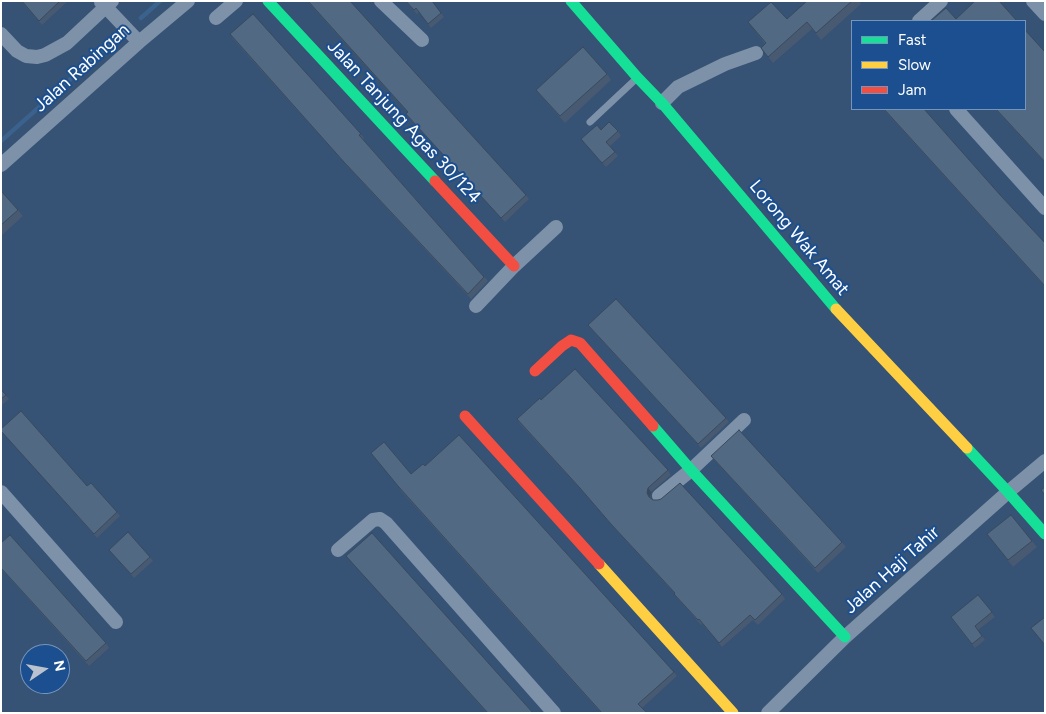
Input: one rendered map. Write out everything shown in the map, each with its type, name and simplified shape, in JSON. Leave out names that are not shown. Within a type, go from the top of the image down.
[{"type":"street","name":"Jalan Rabingan","points":[[1,165],[188,1]]},
{"type":"street","points":[[216,18],[236,1]]},
{"type":"street","name":"Jalan Tanjung Agas 30/124","points":[[268,1],[514,266]]},
{"type":"street","points":[[381,1],[422,40]]},
{"type":"street","name":"Lorong Wak Amat","points":[[571,1],[662,103],[833,306],[1008,492],[1045,534]]},
{"type":"street","points":[[920,20],[941,1]]},
{"type":"street","points":[[1033,1],[1045,14]]},
{"type":"street","points":[[1,34],[17,51],[26,56],[37,57],[45,55],[67,43],[106,3],[139,42]]},
{"type":"street","points":[[662,103],[678,87],[725,64],[756,53]]},
{"type":"street","points":[[957,110],[1045,208]]},
{"type":"street","points":[[476,306],[514,266],[556,227]]},
{"type":"street","points":[[535,371],[570,340],[580,343],[691,470],[845,637]]},
{"type":"street","points":[[465,416],[732,713]]},
{"type":"street","points":[[659,496],[691,470],[744,420]]},
{"type":"street","name":"Jalan Haji Tahir","points":[[768,713],[845,637],[1045,461]]},
{"type":"street","points":[[1,492],[116,622]]},
{"type":"street","points":[[338,550],[373,520],[380,519],[386,523],[554,713]]},
{"type":"lane","points":[[590,122],[637,77]]},
{"type":"building","points":[[22,1],[60,1],[39,21]]},
{"type":"building","points":[[308,1],[350,1],[526,195],[501,218],[406,114],[408,112]]},
{"type":"building","points":[[406,1],[432,1],[441,13],[428,24],[416,8],[414,10]]},
{"type":"building","points":[[807,1],[852,1],[816,33],[807,22],[768,57],[761,48],[766,43],[748,22],[771,2],[787,19]]},
{"type":"building","points":[[975,1],[999,1],[1016,20],[932,20],[946,8],[956,19]]},
{"type":"building","points":[[253,14],[361,134],[359,135],[484,277],[468,294],[344,162],[230,34]]},
{"type":"building","points":[[1026,31],[1045,52],[1045,162],[997,110],[1026,110]]},
{"type":"building","points":[[583,47],[607,74],[560,116],[536,90]]},
{"type":"building","points":[[885,110],[925,110],[1045,243],[1045,286]]},
{"type":"building","points":[[609,122],[618,131],[606,142],[615,152],[602,163],[581,139],[597,125],[601,130]]},
{"type":"building","points":[[1,191],[18,210],[1,225]]},
{"type":"building","points":[[616,299],[726,418],[698,444],[588,325]]},
{"type":"building","points":[[575,369],[668,470],[648,488],[647,493],[649,497],[653,500],[661,499],[680,483],[782,594],[755,620],[750,615],[719,643],[517,419]]},
{"type":"building","points":[[1,390],[6,395],[1,399]]},
{"type":"building","points":[[21,411],[87,486],[91,483],[117,512],[94,534],[1,431]]},
{"type":"building","points":[[739,430],[842,542],[815,568],[711,456]]},
{"type":"building","points":[[459,435],[674,672],[638,704],[645,713],[602,713],[398,486],[371,453],[384,442],[411,474],[423,464],[425,466]]},
{"type":"building","points":[[1045,487],[1045,495],[1041,490]]},
{"type":"building","points":[[1011,515],[1032,541],[1008,560],[987,534]]},
{"type":"building","points":[[128,532],[150,557],[131,574],[109,550]]},
{"type":"building","points":[[372,533],[533,713],[488,713],[346,556]]},
{"type":"building","points":[[10,535],[106,643],[86,661],[1,568],[1,543]]},
{"type":"building","points":[[978,595],[992,612],[975,626],[982,636],[972,644],[951,617]]},
{"type":"building","points":[[1045,617],[1045,645],[1031,628]]},
{"type":"waterway","points":[[141,18],[160,1]]},
{"type":"waterway","points":[[1,141],[110,44]]},
{"type":"traffic: fast","points":[[268,1],[435,181]]},
{"type":"traffic: fast","points":[[571,1],[662,103],[836,309]]},
{"type":"traffic: fast","points":[[653,426],[691,470],[845,637]]},
{"type":"traffic: fast","points":[[967,448],[1045,534]]},
{"type":"traffic: slow","points":[[836,309],[967,448]]},
{"type":"traffic: slow","points":[[599,564],[733,713]]},
{"type":"traffic: jam","points":[[435,181],[514,266]]},
{"type":"traffic: jam","points":[[535,371],[571,340],[580,343],[653,426]]},
{"type":"traffic: jam","points":[[465,416],[599,564]]}]
